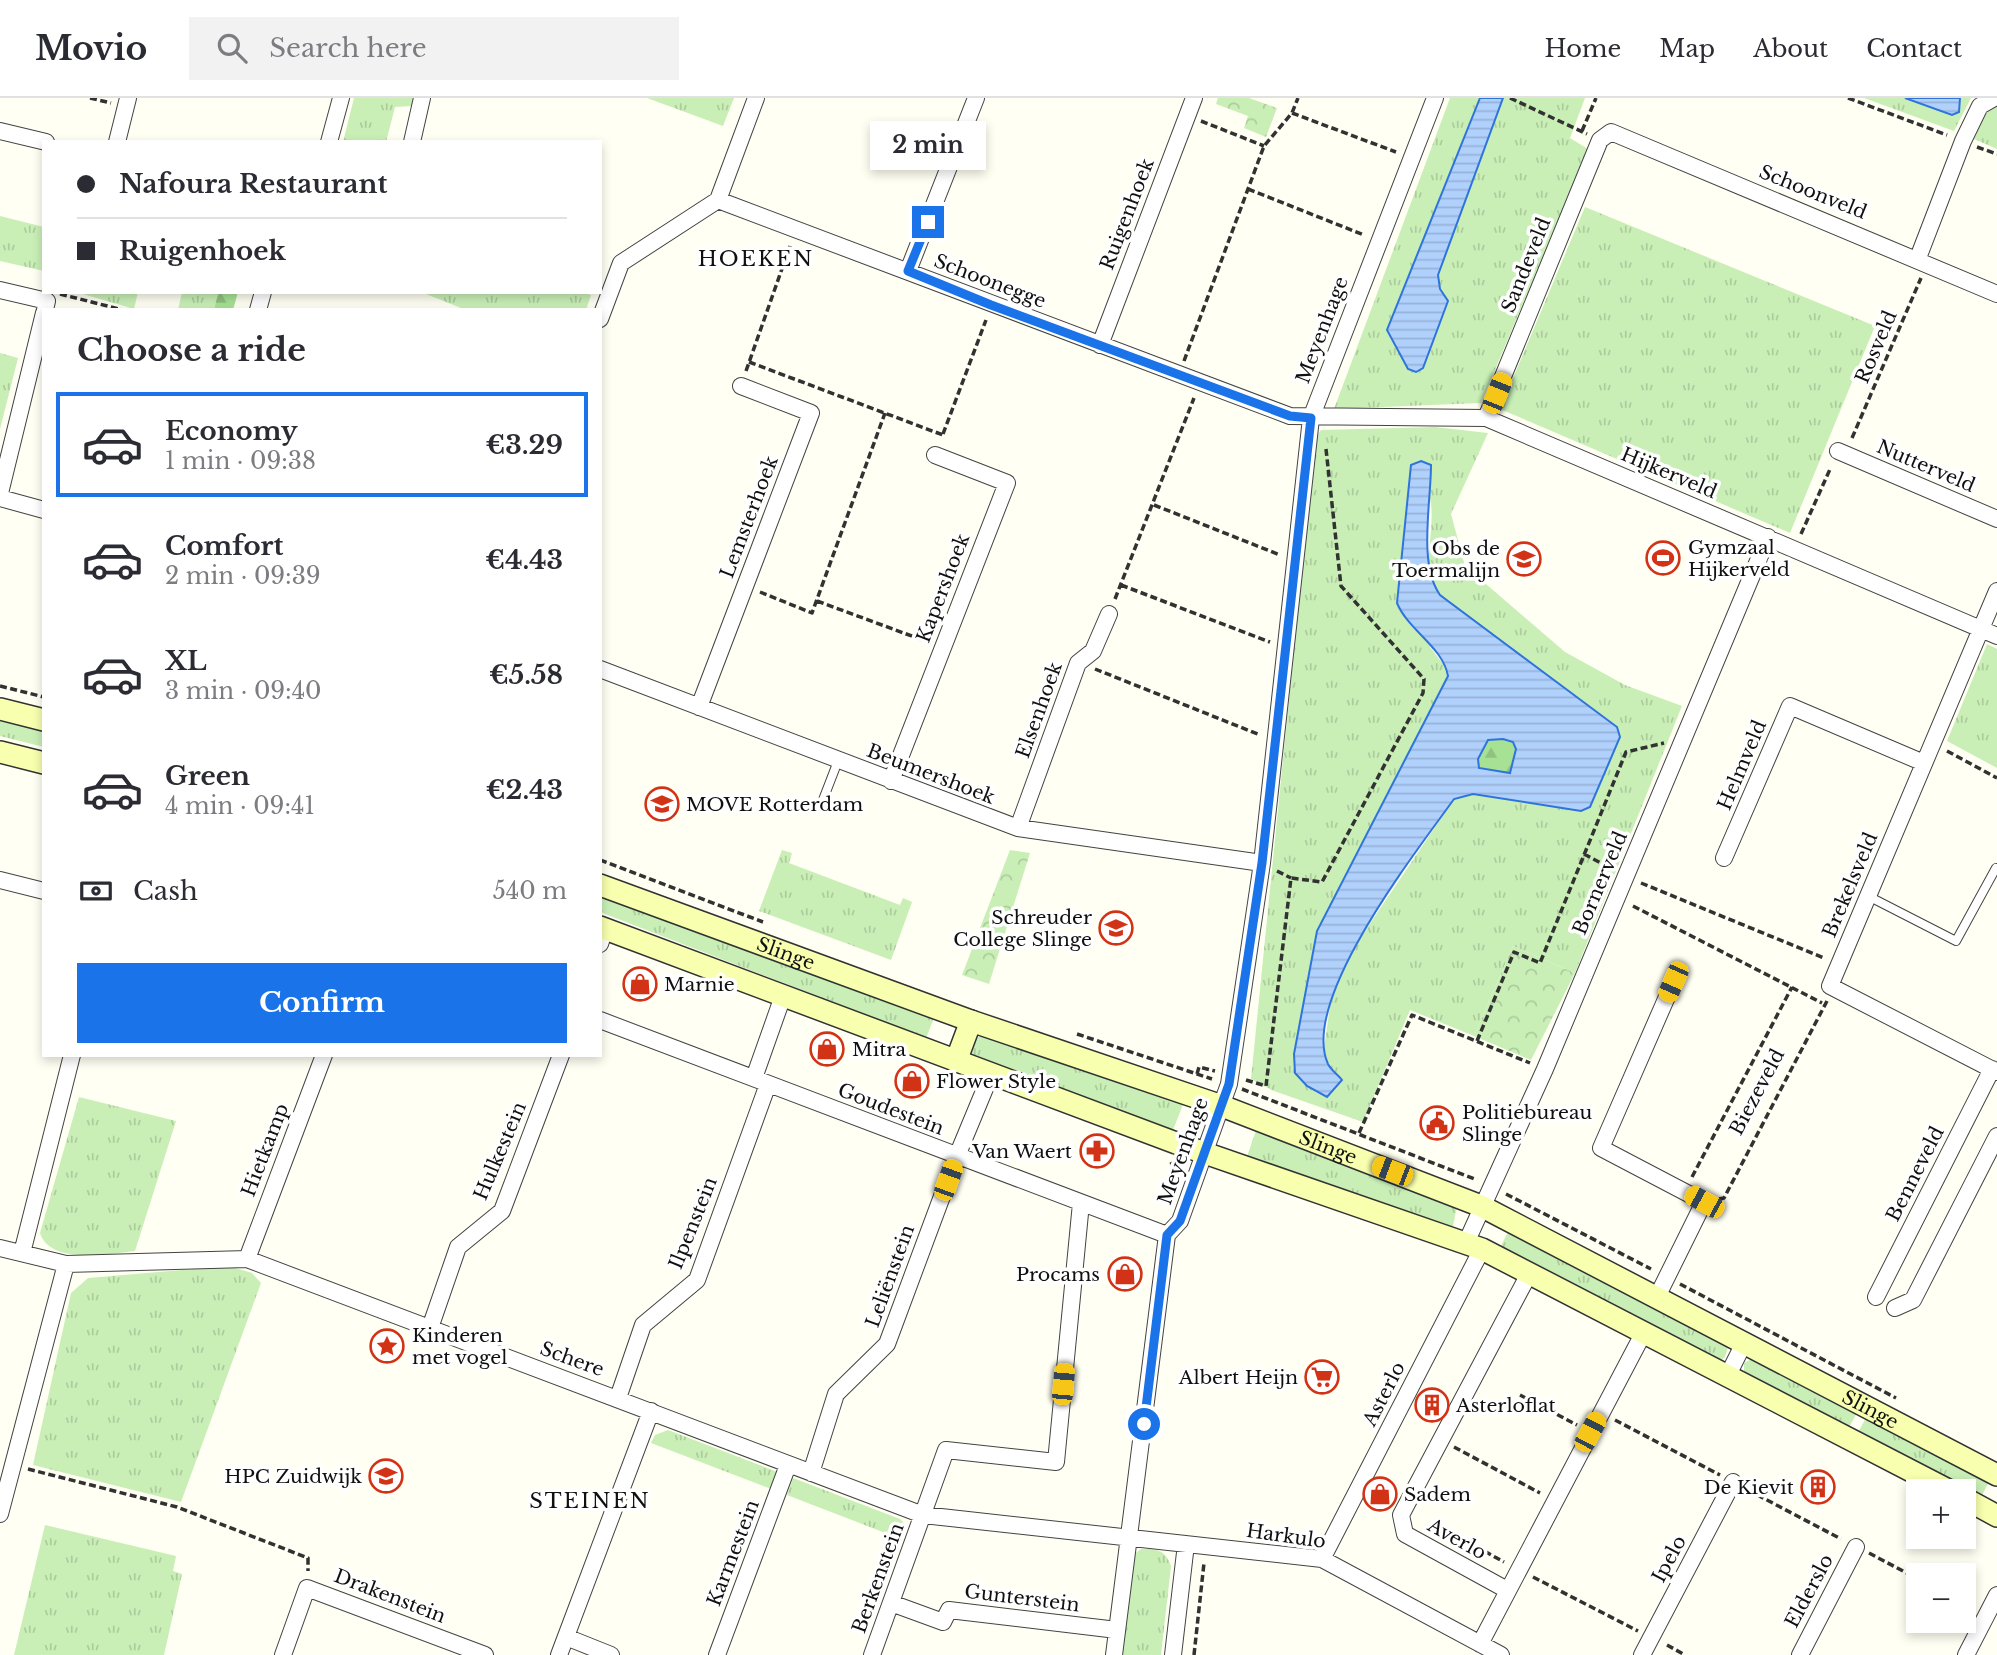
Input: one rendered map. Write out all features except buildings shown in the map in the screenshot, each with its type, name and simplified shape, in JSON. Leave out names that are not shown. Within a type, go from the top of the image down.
[{"type":"main road","points":[[0,709],[42,720]]},
{"type":"main road","points":[[0,752],[42,762]]},
{"type":"main road","name":"Slinge","points":[[602,886],[971,1021],[1222,1106],[1481,1206],[1997,1475]]},
{"type":"main road","name":"Slinge","points":[[602,934],[783,996],[1176,1143],[1474,1246],[1530,1272],[1927,1479]]},
{"type":"main road","points":[[956,1061],[971,1021]]},
{"type":"main road","points":[[1976,1505],[1997,1516]]},
{"type":"street","points":[[118,140],[128,98]]},
{"type":"street","points":[[330,140],[341,98]]},
{"type":"street","points":[[412,140],[422,98]]},
{"type":"street","points":[[602,308],[607,281],[621,262],[718,200],[757,98]]},
{"type":"street","points":[[908,271],[976,98]]},
{"type":"street","name":"Ruigenhoek","points":[[1100,345],[1194,98]]},
{"type":"street","name":"Meyenhage","points":[[1114,1655],[1167,1235],[1180,1221],[1222,1106],[1230,1075],[1262,863],[1311,418],[1436,98]]},
{"type":"street","points":[[1922,260],[1963,141],[1980,106],[1994,98]]},
{"type":"street","points":[[0,131],[42,141]]},
{"type":"street","name":"Schoonveld","points":[[1611,132],[1922,260],[1997,294]]},
{"type":"street","name":"Sandeveld","points":[[1486,418],[1600,139],[1611,132]]},
{"type":"street","name":"Schoonegge","points":[[718,200],[1290,416],[1311,418]]},
{"type":"street","points":[[0,290],[45,308]]},
{"type":"street","points":[[42,321],[0,496],[42,509]]},
{"type":"street","name":"Lemsterhoek","points":[[699,707],[811,413],[741,386]]},
{"type":"street","name":"Hijkerveld","points":[[1311,418],[1486,418],[1997,636]]},
{"type":"street","name":"Nutterveld","points":[[1844,447],[1997,519]]},
{"type":"street","name":"Kapershoek","points":[[891,781],[1007,483],[935,455]]},
{"type":"street","name":"Bornerveld","points":[[1474,1246],[1481,1206],[1494,1187],[1545,1069],[1768,537]]},
{"type":"street","name":"Brekelsveld","points":[[1830,986],[1997,591]]},
{"type":"street","name":"Elsenhoek","points":[[1018,828],[1078,663],[1093,651],[1109,614]]},
{"type":"street","name":"Beumershoek","points":[[602,670],[1018,828],[1262,863]]},
{"type":"street","name":"Helmveld","points":[[1724,858],[1790,706],[1924,763]]},
{"type":"street","points":[[0,880],[42,890]]},
{"type":"street","points":[[1656,1298],[1704,1202],[1601,1148],[1673,982]]},
{"type":"street","points":[[1830,986],[1995,1070]]},
{"type":"street","points":[[761,1081],[783,996]]},
{"type":"street","name":"Goudestein","points":[[602,1021],[1167,1235]]},
{"type":"street","points":[[22,1253],[71,1057]]},
{"type":"street","name":"Hietkamp","points":[[247,1259],[323,1057]]},
{"type":"street","name":"Hulkestein","points":[[430,1328],[458,1247],[502,1210],[560,1057]]},
{"type":"street","name":"Benneveld","points":[[1876,1297],[1995,1070]]},
{"type":"street","points":[[957,1156],[991,1074]]},
{"type":"street","name":"Ilpenstein","points":[[618,1398],[643,1325],[696,1280],[761,1081]]},
{"type":"street","points":[[1895,1308],[1913,1300],[1997,1136]]},
{"type":"street","name":"Leliënstein","points":[[811,1473],[836,1394],[887,1344],[957,1156]]},
{"type":"street","name":"Berkenstein","points":[[872,1655],[946,1450],[1056,1462],[1081,1203]]},
{"type":"street","name":"Asterlo","points":[[1322,1559],[1474,1246]]},
{"type":"street","name":"Schere","points":[[0,1248],[66,1264],[247,1259],[923,1515],[1127,1538]]},
{"type":"street","points":[[0,1511],[66,1264]]},
{"type":"street","name":"Averlo","points":[[1507,1590],[1405,1535],[1401,1515],[1530,1272]]},
{"type":"street","points":[[1480,1644],[1644,1332]]},
{"type":"street","points":[[1728,1375],[1744,1343]]},
{"type":"street","points":[[559,1655],[651,1410]]},
{"type":"street","name":"Karmestein","points":[[717,1655],[788,1465]]},
{"type":"street","name":"Ipelo","points":[[1642,1655],[1733,1482]]},
{"type":"street","name":"Harkulo","points":[[1127,1538],[1322,1559],[1500,1655]]},
{"type":"street","points":[[1173,1655],[1186,1544]]},
{"type":"street","name":"Elderslo","points":[[1800,1655],[1856,1547]]},
{"type":"street","name":"Drakenstein","points":[[283,1655],[307,1588],[464,1651],[485,1655]]},
{"type":"street","points":[[1966,1655],[1997,1595]]},
{"type":"street","name":"Gunterstein","points":[[891,1603],[943,1622],[949,1610],[1117,1630]]},
{"type":"street","points":[[566,1637],[611,1655]]},
{"type":"lane","points":[[821,805],[838,761]]},
{"type":"lane","points":[[1868,896],[1956,941],[1996,868]]},
{"type":"path","points":[[1179,375],[1264,146],[1292,113],[1298,98]]},
{"type":"path","points":[[1510,98],[1582,131],[1596,98]]},
{"type":"path","points":[[1848,98],[1963,141]]},
{"type":"path","points":[[1292,113],[1414,159]]},
{"type":"path","points":[[1188,116],[1264,146]]},
{"type":"path","points":[[1248,189],[1379,241]]},
{"type":"path","points":[[741,386],[796,229]]},
{"type":"path","name":"Rosveld","points":[[1795,548],[1844,447],[1922,260]]},
{"type":"path","points":[[45,308],[61,294],[115,308]]},
{"type":"path","points":[[935,455],[991,305]]},
{"type":"path","points":[[749,362],[943,435]]},
{"type":"path","points":[[1109,614],[1200,382]]},
{"type":"path","points":[[745,586],[812,613],[884,413]]},
{"type":"path","points":[[1190,1095],[1199,1067],[1266,1086],[1291,878],[1322,881],[1423,693],[1424,679],[1341,586],[1324,429],[1311,418]]},
{"type":"path","points":[[1153,505],[1295,561]]},
{"type":"path","points":[[1121,584],[1285,647]]},
{"type":"path","points":[[817,601],[943,648]]},
{"type":"path","points":[[1078,663],[1275,741]]},
{"type":"path","points":[[0,686],[42,696]]},
{"type":"path","points":[[1477,1041],[1514,952],[1540,963],[1626,751],[1683,738]]},
{"type":"path","points":[[1933,744],[1997,778]]},
{"type":"path","points":[[1584,854],[1626,876],[1809,953],[1840,962]]},
{"type":"path","points":[[1616,899],[1827,1005]]},
{"type":"path","name":"Biezeveld","points":[[1704,1202],[1724,1198],[1827,1005],[1830,986]]},
{"type":"path","points":[[1685,1192],[1792,987]]},
{"type":"path","points":[[1359,1133],[1412,1015],[1545,1069]]},
{"type":"path","points":[[1174,1188],[1178,1175],[1170,1160],[1176,1143]]},
{"type":"path","points":[[1520,1395],[1590,1432]]},
{"type":"path","points":[[1601,1413],[1906,1573]]},
{"type":"path","points":[[1442,1440],[1554,1500]]},
{"type":"path","points":[[13,1465],[177,1507],[308,1558],[307,1588]]},
{"type":"path","name":"Averlo","points":[[1447,1531],[1685,1655]]},
{"type":"path","points":[[1194,1655],[1206,1546]]},
{"type":"green space","points":[[354,98],[414,98],[412,106],[395,107],[387,140],[344,140]]},
{"type":"green space","points":[[647,98],[734,98],[723,126]]},
{"type":"green space","points":[[1218,98],[1249,98],[1277,108],[1266,137],[1244,128],[1248,116],[1216,104]]},
{"type":"green space","points":[[1450,98],[1480,98],[1387,330],[1423,368],[1448,301],[1440,289],[1438,275],[1503,98],[1585,98],[1570,138],[1588,149],[1481,403],[1334,409]]},
{"type":"green space","points":[[1864,98],[1905,98],[1952,115],[1959,112],[1960,98],[1971,98],[1954,131]]},
{"type":"green space","points":[[1997,103],[1997,149],[1974,139],[1987,111]]},
{"type":"green space","points":[[1585,207],[1875,326],[1790,533],[1500,409]]},
{"type":"green space","points":[[0,216],[42,226],[42,271],[0,261]]},
{"type":"green space","points":[[83,294],[138,294],[134,308]]},
{"type":"green space","points":[[182,294],[218,294],[214,308],[178,308]]},
{"type":"green space","points":[[218,294],[237,294],[234,308],[214,308]]},
{"type":"green space","points":[[426,294],[591,295],[587,308],[461,308]]},
{"type":"green space","points":[[0,353],[18,358],[0,429]]},
{"type":"green space","points":[[1435,427],[1488,433],[1451,514],[1465,566],[1565,652],[1625,685],[1682,706],[1575,973],[1513,946],[1474,1036],[1410,1010],[1363,1122],[1274,1091],[1251,1079],[1310,490],[1316,437],[1321,430]],"holes":[[[1421,461],[1432,516],[1430,573],[1440,595],[1617,727],[1581,811],[1473,794],[1454,799],[1346,959],[1330,1006],[1324,1048],[1329,1066],[1317,1093],[1295,1072],[1294,1054],[1317,931],[1448,676],[1447,669],[1430,647]]]},
{"type":"green space","points":[[1987,644],[1997,649],[1997,768],[1947,741]]},
{"type":"green space","points":[[0,718],[42,728],[42,746],[0,736]]},
{"type":"green space","points":[[1503,739],[1513,742],[1516,749],[1510,773],[1479,768],[1478,759],[1488,740]]},
{"type":"green space","points":[[782,850],[792,853],[789,863],[900,905],[903,898],[912,902],[891,960],[759,911]]},
{"type":"green space","points":[[1010,850],[1030,853],[989,984],[962,975]]},
{"type":"green space","points":[[602,892],[934,1018],[926,1038],[602,913]]},
{"type":"green space","points":[[1513,946],[1575,973],[1531,1060],[1474,1036]]},
{"type":"green space","points":[[988,1036],[1184,1102],[1173,1130],[971,1054],[978,1037]]},
{"type":"green space","points":[[79,1097],[176,1121],[135,1251],[96,1255],[68,1254],[55,1250],[46,1243],[40,1233]]},
{"type":"green space","points":[[1257,1128],[1457,1206],[1453,1226],[1447,1230],[1245,1162]]},
{"type":"green space","points":[[1510,1228],[1725,1341],[1728,1347],[1725,1357],[1720,1361],[1500,1248]]},
{"type":"green space","points":[[229,1266],[252,1273],[261,1283],[181,1502],[33,1465],[71,1293],[88,1278]]},
{"type":"green space","points":[[1755,1357],[1858,1411],[1847,1431],[1744,1374],[1744,1363]]},
{"type":"green space","points":[[1867,1416],[1990,1480],[1979,1501],[1976,1499],[1976,1479],[1937,1479],[1856,1436]]},
{"type":"green space","points":[[668,1430],[780,1473],[774,1490],[651,1443],[655,1435]]},
{"type":"green space","points":[[793,1478],[900,1519],[906,1525],[901,1539],[787,1495]]},
{"type":"green space","points":[[45,1525],[176,1556],[173,1571],[182,1574],[164,1655],[14,1655]]},
{"type":"green space","points":[[1141,1549],[1160,1551],[1171,1566],[1161,1655],[1120,1655],[1133,1555]]},
{"type":"water","points":[[1480,98],[1503,98],[1438,275],[1440,289],[1448,301],[1423,368],[1416,372],[1408,369],[1387,330]]},
{"type":"water","points":[[1905,98],[1960,98],[1959,112],[1952,115]]},
{"type":"water","points":[[1421,461],[1431,465],[1427,550],[1433,582],[1440,595],[1617,727],[1620,737],[1590,807],[1581,811],[1473,794],[1454,799],[1390,889],[1345,966],[1330,1003],[1324,1036],[1328,1064],[1342,1080],[1327,1097],[1307,1086],[1295,1073],[1294,1054],[1317,931],[1448,676],[1433,647],[1409,622],[1397,603],[1411,465]],"holes":[[[1503,739],[1513,742],[1516,749],[1510,773],[1479,768],[1478,759],[1488,740]]]},
{"type":"place","name":"Gymzaal Hijkerveld","points":[[1663,558]]},
{"type":"place","name":"Obs de Toermalijn","points":[[1524,559]]},
{"type":"place","name":"MOVE Rotterdam","points":[[662,804]]},
{"type":"place","name":"Schreuder College Slinge","points":[[1116,928]]},
{"type":"place","name":"Marnie","points":[[640,984]]},
{"type":"place","name":"Mitra","points":[[827,1049]]},
{"type":"place","name":"Flower Style","points":[[912,1081]]},
{"type":"place","name":"Politiebureau Slinge","points":[[1437,1123]]},
{"type":"place","name":"Van Waert","points":[[1097,1151]]},
{"type":"place","name":"Procams","points":[[1125,1274]]},
{"type":"place","name":"Kinderen met vogel","points":[[387,1346]]},
{"type":"place","name":"Albert Heijn","points":[[1322,1377]]},
{"type":"place","name":"Asterloflat","points":[[1432,1405]]},
{"type":"place","name":"HPC Zuidwijk","points":[[386,1476]]},
{"type":"place","name":"De Kievit","points":[[1818,1487]]},
{"type":"place","name":"Sadem","points":[[1380,1494]]},
{"type":"district","name":"HOEKEN","points":[[756,259]]},
{"type":"district","name":"STEINEN","points":[[590,1501]]},
{"type":"route","points":[[928,222],[908,271],[991,305],[1290,416],[1311,418],[1262,863],[1229,1084],[1180,1221],[1167,1235],[1144,1424]]}]
